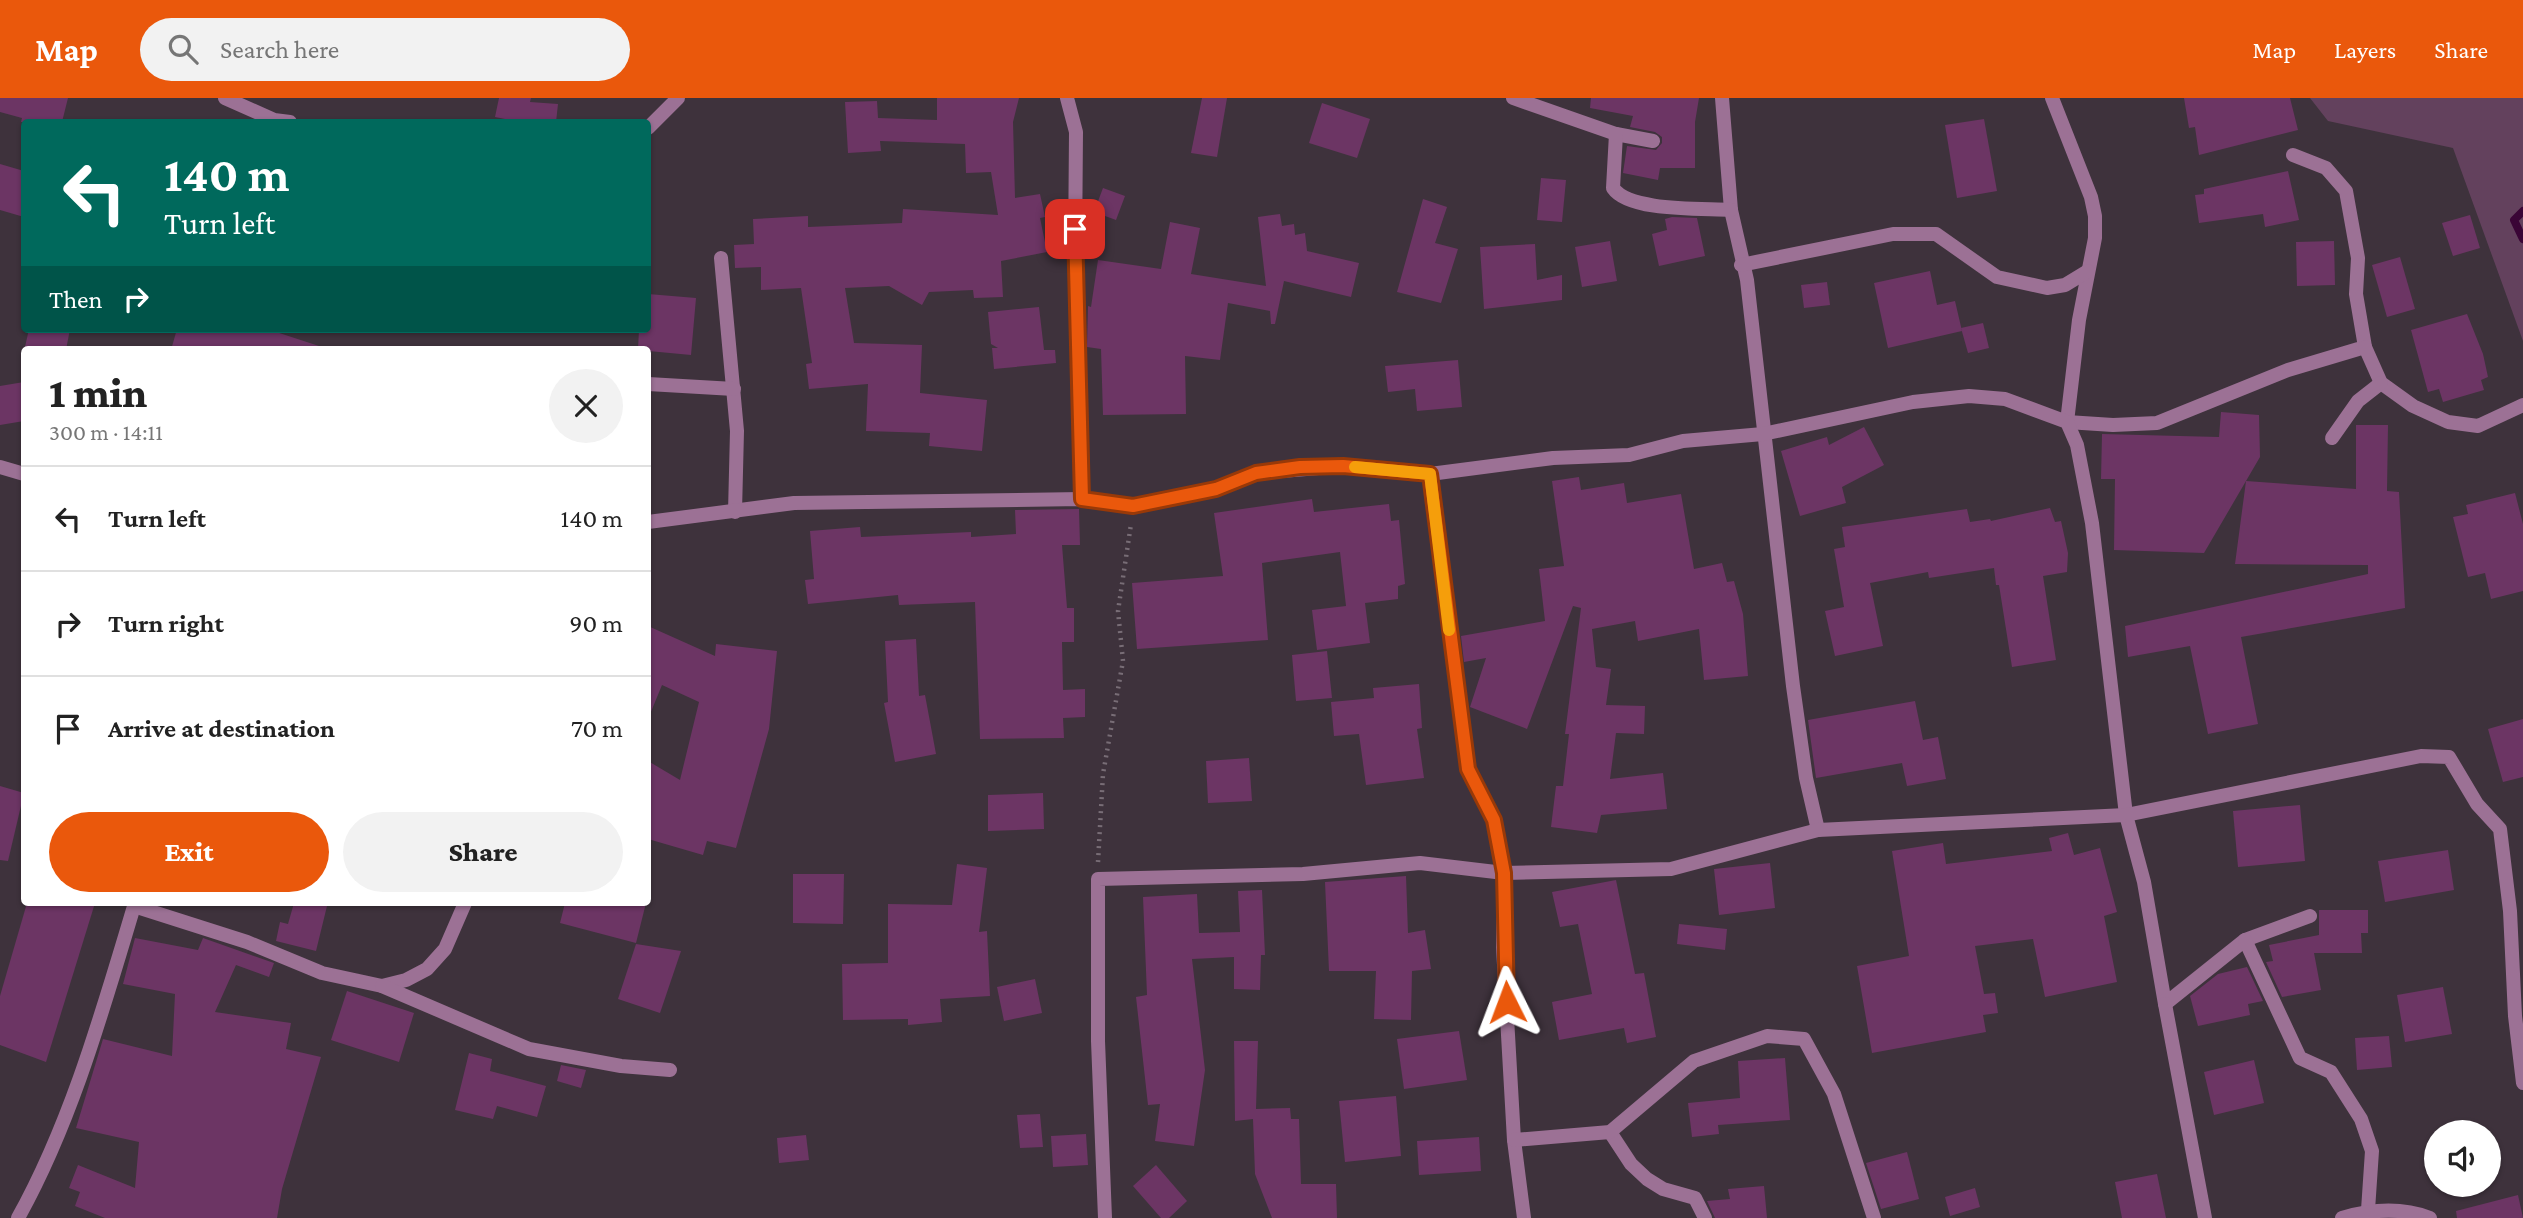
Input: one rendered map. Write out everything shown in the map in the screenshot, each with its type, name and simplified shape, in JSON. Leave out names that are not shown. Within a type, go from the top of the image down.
[{"type":"street","points":[[225,98],[272,119]]},
{"type":"street","points":[[651,125],[678,98]]},
{"type":"street","points":[[1067,98],[1076,132],[1075,254],[1082,499]]},
{"type":"street","points":[[1513,98],[1616,134],[1653,141]]},
{"type":"street","points":[[1722,98],[1731,210],[1741,265],[1747,280],[1763,434],[1806,778],[1818,830]]},
{"type":"street","points":[[2052,98],[2091,197],[2095,238],[2078,320],[2067,422],[2077,445],[2092,523],[2126,815],[2144,882],[2205,1218]]},
{"type":"street","points":[[1616,134],[1613,179],[1617,194],[1627,199],[1665,207],[1731,210]]},
{"type":"street","points":[[2293,155],[2326,168],[2346,191],[2358,258],[2356,293],[2365,347],[2382,383],[2413,406],[2448,422],[2478,426],[2523,405]]},
{"type":"street","points":[[1741,265],[1893,234],[1936,234],[1997,277],[2046,288],[2064,285],[2088,271]]},
{"type":"street","points":[[721,258],[737,430],[735,512]]},
{"type":"street","points":[[651,522],[794,503],[1082,499],[1133,506],[1216,489],[1256,473],[1300,467],[1343,466],[1430,474],[1553,458],[1629,455],[1683,441],[1763,434],[1913,402],[1969,396],[2005,399],[2067,422],[2113,425],[2157,423],[2288,370],[2365,347]]},
{"type":"street","points":[[2332,438],[2358,401],[2382,383]]},
{"type":"street","points":[[651,384],[734,389]]},
{"type":"street","points":[[0,467],[21,473]]},
{"type":"street","points":[[1430,474],[1468,769],[1494,820],[1504,873],[1503,947],[1514,1140],[1524,1218]]},
{"type":"street","points":[[1105,1218],[1098,1041],[1098,879],[1303,874],[1420,863],[1504,873],[1671,869],[1818,830],[2126,815],[2421,756],[2449,757],[2477,804],[2500,829],[2508,888],[2515,1016],[2523,1083]]},
{"type":"street","points":[[18,1218],[41,1175],[67,1110],[133,906]]},
{"type":"street","points":[[140,906],[247,942],[322,973],[382,986],[529,1049],[621,1066],[670,1070]]},
{"type":"street","points":[[382,986],[406,980],[427,969],[445,949],[464,906]]},
{"type":"street","points":[[2165,1004],[2245,940],[2310,916]]},
{"type":"street","points":[[2245,940],[2300,1058],[2331,1072],[2361,1119],[2372,1151],[2368,1210]]},
{"type":"street","points":[[1514,1140],[1610,1132],[1694,1061],[1767,1036],[1804,1040],[1834,1094],[1874,1218]]},
{"type":"street","points":[[1610,1132],[1631,1164],[1663,1189],[1695,1198],[1705,1218]]},
{"type":"street","points":[[2342,1218],[2368,1210],[2414,1212],[2430,1218]]},
{"type":"path","points":[[1098,879],[1102,774],[1123,661],[1118,611],[1133,506]]},
{"type":"shaded area","points":[[2310,98],[2523,98],[2523,341],[2453,148],[2328,121]]},
{"type":"building","points":[[0,98],[68,98],[63,119],[22,119],[0,112]]},
{"type":"building","points":[[499,98],[531,98],[530,102],[558,104],[556,119],[495,117]]},
{"type":"building","points":[[937,98],[1019,98],[1013,122],[1015,198],[1040,194],[1045,217],[1040,218],[1047,252],[1001,261],[1003,297],[974,298],[973,290],[929,292],[922,305],[889,286],[845,288],[854,343],[922,345],[920,393],[987,400],[982,451],[929,446],[930,433],[866,431],[868,384],[809,389],[806,364],[812,363],[801,288],[761,290],[761,267],[735,268],[734,245],[754,244],[753,219],[808,216],[808,227],[902,223],[903,209],[998,215],[991,172],[966,173],[965,144],[880,141],[881,151],[848,153],[845,102],[877,101],[878,118],[937,120]]},
{"type":"building","points":[[1202,98],[1227,98],[1217,157],[1191,153]]},
{"type":"building","points":[[1591,98],[1699,98],[1695,122],[1695,168],[1660,168],[1658,180],[1623,173],[1627,146],[1656,150],[1662,143],[1662,137],[1655,132],[1630,127],[1633,116],[1590,108]]},
{"type":"building","points":[[2184,98],[2290,98],[2298,130],[2199,155],[2195,127],[2189,128]]},
{"type":"building","points":[[1322,103],[1370,119],[1357,158],[1309,143]]},
{"type":"building","points":[[1984,119],[1997,191],[1957,198],[1945,125]]},
{"type":"building","points":[[0,164],[21,170],[21,216],[0,210]]},
{"type":"building","points":[[2288,171],[2299,220],[2265,227],[2263,214],[2199,223],[2195,195],[2204,194],[2204,189]]},
{"type":"building","points":[[1541,178],[1566,180],[1562,222],[1537,220]]},
{"type":"building","points":[[1103,188],[1125,196],[1116,220],[1094,212]]},
{"type":"building","points":[[1423,199],[1447,207],[1435,243],[1458,249],[1441,303],[1397,292]]},
{"type":"building","points":[[1280,214],[1282,226],[1294,224],[1295,235],[1305,233],[1307,251],[1359,263],[1351,297],[1284,281],[1275,324],[1271,324],[1270,311],[1228,303],[1220,360],[1185,356],[1186,414],[1103,415],[1101,349],[1087,347],[1088,306],[1091,307],[1098,260],[1161,269],[1170,222],[1200,228],[1191,274],[1266,286],[1258,217]]},
{"type":"building","points":[[2470,215],[2480,248],[2453,256],[2442,223]]},
{"type":"building","points":[[1697,218],[1705,256],[1659,266],[1652,234],[1667,230],[1665,219]]},
{"type":"building","points":[[1610,241],[1617,281],[1582,287],[1575,247]]},
{"type":"building","points":[[2334,241],[2335,285],[2297,286],[2296,242]]},
{"type":"building","points":[[1535,244],[1537,280],[1562,275],[1562,300],[1484,309],[1480,247]]},
{"type":"building","points":[[2400,257],[2415,309],[2387,317],[2372,265]]},
{"type":"building","points":[[1930,271],[1937,305],[1955,301],[1962,331],[1888,348],[1874,283]]},
{"type":"building","points":[[1827,282],[1830,305],[1804,308],[1801,285]]},
{"type":"building","points":[[651,294],[696,298],[691,355],[651,351],[651,346],[638,346],[639,333],[651,333]]},
{"type":"building","points":[[1039,307],[1044,350],[1055,350],[1056,363],[994,369],[992,348],[998,348],[991,344],[988,312]]},
{"type":"building","points":[[2467,314],[2483,354],[2488,377],[2481,380],[2484,390],[2443,402],[2439,389],[2428,392],[2411,330]]},
{"type":"building","points":[[1983,323],[1989,348],[1968,353],[1961,328]]},
{"type":"building","points":[[28,333],[69,333],[67,346],[25,346]]},
{"type":"building","points":[[176,333],[279,333],[319,346],[172,346]]},
{"type":"building","points":[[1458,360],[1462,407],[1417,411],[1415,389],[1388,392],[1385,366]]},
{"type":"building","points":[[21,382],[21,422],[0,425],[0,386]]},
{"type":"building","points":[[2221,412],[2259,415],[2260,457],[2204,553],[2114,550],[2115,479],[2101,479],[2102,434],[2219,437]]},
{"type":"building","points":[[2356,425],[2388,425],[2387,491],[2399,492],[2405,608],[2241,637],[2258,724],[2208,734],[2190,646],[2128,657],[2125,626],[2368,574],[2368,565],[2235,564],[2246,481],[2356,489]]},
{"type":"building","points":[[1864,427],[1884,465],[1842,487],[1846,503],[1800,516],[1781,451],[1827,437],[1829,445]]},
{"type":"building","points":[[1579,477],[1581,490],[1624,483],[1627,503],[1681,494],[1694,569],[1722,563],[1727,582],[1734,581],[1743,614],[1748,676],[1704,680],[1699,629],[1638,641],[1635,621],[1592,629],[1596,667],[1611,669],[1606,705],[1645,706],[1644,734],[1616,733],[1610,779],[1663,773],[1667,809],[1601,815],[1597,833],[1551,827],[1556,786],[1563,786],[1569,734],[1565,734],[1581,608],[1573,606],[1527,729],[1470,707],[1486,658],[1464,662],[1461,636],[1545,621],[1539,569],[1564,566],[1552,481]]},
{"type":"building","points":[[2515,493],[2523,524],[2523,591],[2491,599],[2485,573],[2468,577],[2453,517],[2468,514],[2466,505]]},
{"type":"building","points":[[1312,499],[1314,512],[1389,504],[1391,521],[1399,520],[1405,584],[1398,586],[1398,599],[1365,603],[1370,643],[1317,650],[1312,610],[1346,606],[1340,552],[1262,563],[1268,640],[1137,649],[1132,583],[1223,576],[1214,513]]},
{"type":"building","points":[[2050,508],[2055,522],[2061,521],[2068,553],[2067,572],[2043,576],[2056,660],[2012,667],[1994,568],[1929,578],[1928,572],[1870,583],[1883,646],[1835,656],[1825,611],[1844,607],[1834,549],[1845,547],[1842,527],[1967,509],[1970,522],[1991,521]]},
{"type":"building","points":[[1079,509],[1080,545],[1062,545],[1067,608],[1074,608],[1074,642],[1062,642],[1063,690],[1085,689],[1085,717],[1063,718],[1064,738],[980,739],[975,602],[899,605],[898,595],[808,604],[805,580],[814,579],[810,531],[860,527],[861,537],[971,532],[971,537],[1016,534],[1015,510]]},
{"type":"building","points":[[651,627],[715,656],[716,644],[777,651],[769,729],[736,848],[707,841],[703,855],[651,840],[651,763],[680,780],[699,702],[662,685],[651,712]]},
{"type":"building","points":[[916,639],[919,696],[925,695],[936,754],[895,762],[884,703],[888,702],[885,641]]},
{"type":"building","points":[[1327,651],[1332,698],[1296,701],[1292,655]]},
{"type":"building","points":[[1419,684],[1422,728],[1417,729],[1424,778],[1366,785],[1359,734],[1334,736],[1331,702],[1374,698],[1373,688]]},
{"type":"building","points":[[1915,701],[1923,740],[1938,737],[1946,779],[1907,786],[1902,763],[1816,778],[1808,720]]},
{"type":"building","points":[[2523,719],[2523,777],[2503,782],[2488,729]]},
{"type":"building","points":[[1249,758],[1252,801],[1208,803],[1206,761]]},
{"type":"building","points":[[0,786],[21,792],[21,806],[8,861],[0,860]]},
{"type":"building","points":[[1043,793],[1044,829],[988,831],[988,795]]},
{"type":"building","points":[[2300,805],[2305,861],[2238,867],[2233,811]]},
{"type":"building","points":[[2068,833],[2074,855],[2100,848],[2117,912],[2104,916],[2117,982],[2045,997],[2033,939],[1975,946],[1984,994],[1995,993],[1998,1013],[1983,1015],[1986,1032],[1872,1053],[1857,966],[1909,956],[1892,851],[1943,843],[1946,864],[2052,851],[2049,838]]},
{"type":"building","points":[[2448,850],[2454,890],[2385,902],[2378,861]]},
{"type":"building","points":[[1770,863],[1775,908],[1719,915],[1714,869]]},
{"type":"building","points":[[957,864],[987,868],[979,932],[987,931],[990,996],[940,999],[942,1022],[908,1025],[908,1019],[843,1020],[842,964],[888,963],[888,904],[952,905]]},
{"type":"building","points":[[793,874],[844,874],[843,924],[793,923]]},
{"type":"building","points":[[1406,876],[1408,933],[1425,930],[1431,969],[1412,971],[1411,1020],[1374,1019],[1376,971],[1329,971],[1325,882]]},
{"type":"building","points":[[1616,880],[1635,974],[1644,973],[1656,1037],[1627,1043],[1624,1028],[1559,1040],[1552,1002],[1592,994],[1578,924],[1560,927],[1552,892]]},
{"type":"building","points":[[1262,890],[1265,955],[1261,955],[1260,990],[1234,989],[1234,957],[1192,959],[1205,1070],[1194,1146],[1155,1141],[1160,1104],[1148,1105],[1136,997],[1147,995],[1143,897],[1197,894],[1199,933],[1240,932],[1238,891]]},
{"type":"building","points":[[26,906],[94,906],[46,1062],[0,1045],[0,996]]},
{"type":"building","points":[[293,906],[327,906],[316,951],[276,941],[280,922],[288,924]]},
{"type":"building","points":[[564,906],[645,906],[636,943],[560,923]]},
{"type":"building","points":[[2319,910],[2368,910],[2368,933],[2361,933],[2362,953],[2314,953],[2321,990],[2282,997],[2266,962],[2273,961],[2269,945],[2319,935]]},
{"type":"building","points":[[1679,924],[1727,929],[1725,950],[1677,944]]},
{"type":"building","points":[[135,938],[198,950],[203,938],[274,963],[269,977],[236,965],[215,1012],[291,1023],[286,1049],[321,1057],[282,1189],[277,1218],[105,1218],[75,1206],[80,1192],[69,1188],[78,1165],[135,1188],[139,1142],[76,1128],[103,1039],[172,1056],[175,994],[123,984]]},
{"type":"building","points":[[636,944],[681,951],[660,1013],[618,999]]},
{"type":"building","points":[[2247,967],[2263,1001],[2248,1004],[2250,1015],[2198,1026],[2190,996],[2218,974]]},
{"type":"building","points":[[1035,979],[1042,1013],[1004,1021],[997,987]]},
{"type":"building","points":[[2443,987],[2452,1034],[2405,1042],[2397,995]]},
{"type":"building","points":[[347,991],[414,1013],[399,1062],[331,1040]]},
{"type":"building","points":[[1459,1031],[1467,1080],[1404,1089],[1397,1039]]},
{"type":"building","points":[[2389,1036],[2392,1067],[2357,1070],[2355,1038]]},
{"type":"building","points":[[1234,1041],[1258,1041],[1256,1109],[1290,1108],[1291,1119],[1299,1119],[1301,1184],[1336,1184],[1337,1218],[1272,1218],[1255,1174],[1253,1119],[1235,1121]]},
{"type":"building","points":[[469,1053],[492,1059],[490,1071],[546,1086],[537,1117],[497,1106],[493,1119],[455,1110]]},
{"type":"building","points":[[1785,1058],[1790,1120],[1718,1125],[1719,1134],[1692,1137],[1688,1103],[1740,1098],[1738,1061]]},
{"type":"building","points":[[2254,1060],[2264,1103],[2214,1115],[2204,1072]]},
{"type":"building","points":[[561,1065],[586,1070],[581,1088],[557,1081]]},
{"type":"building","points":[[1396,1096],[1401,1156],[1345,1162],[1339,1101]]},
{"type":"building","points":[[1040,1114],[1043,1147],[1020,1148],[1017,1115]]},
{"type":"building","points":[[1086,1134],[1088,1165],[1053,1167],[1051,1136]]},
{"type":"building","points":[[806,1135],[809,1160],[779,1163],[777,1138]]},
{"type":"building","points":[[1479,1137],[1481,1171],[1419,1175],[1417,1141]]},
{"type":"building","points":[[1907,1152],[1919,1199],[1881,1209],[1866,1163]]},
{"type":"building","points":[[1156,1165],[1187,1201],[1169,1218],[1161,1218],[1133,1186]]},
{"type":"building","points":[[2157,1174],[2166,1218],[2122,1218],[2115,1182]]},
{"type":"building","points":[[1764,1186],[1767,1218],[1715,1218],[1707,1201],[1730,1199],[1728,1189]]},
{"type":"building","points":[[1975,1188],[1980,1207],[1950,1216],[1945,1197]]},
{"type":"building","points":[[2518,1195],[2523,1218],[2457,1218],[2456,1211]]},
{"type":"waterway","points":[[2523,211],[2514,220],[2523,239]]},
{"type":"slow traffic","points":[[1355,467],[1430,474],[1449,630]]},
{"type":"route","points":[[1075,229],[1082,499],[1133,506],[1216,489],[1256,473],[1300,467],[1343,466],[1430,474],[1446,608],[1467,744],[1468,769],[1494,820],[1504,873],[1503,947],[1507,1002]]}]
